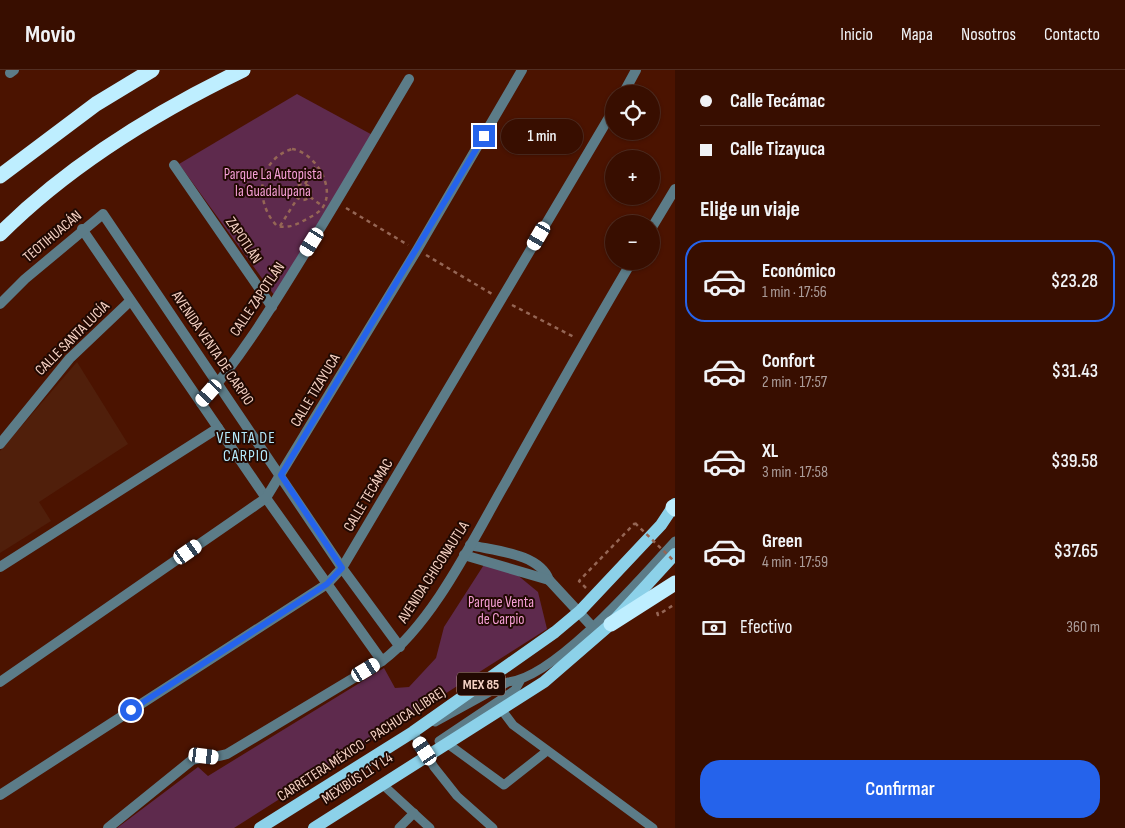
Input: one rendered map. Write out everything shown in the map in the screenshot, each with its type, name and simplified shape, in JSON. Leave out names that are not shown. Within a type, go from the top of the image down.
[{"type":"highway","points":[[0,176],[96,104],[152,70]]},
{"type":"highway","points":[[0,234],[62,180],[120,139],[166,110],[243,70]]},
{"type":"highway","points":[[601,628],[675,583]]},
{"type":"main road","name":"CARRETERA MÉXICO - PACHUCA (LIBRE)","points":[[260,828],[414,733],[555,632],[580,611],[661,525],[674,507]]},
{"type":"main road","name":"MEX 85","points":[[314,828],[427,753],[448,744],[544,682],[675,554]]},
{"type":"street","name":"CALLE TIZAYUCA","points":[[0,682],[266,498],[417,250],[522,70]]},
{"type":"street","points":[[628,85],[636,70]]},
{"type":"street","name":"CALLE ZAPOTLÁN","points":[[201,402],[218,383],[272,307],[409,79]]},
{"type":"street","name":"CALLE TECÁMAC","points":[[0,795],[327,584],[342,568],[605,124]]},
{"type":"street","name":"ZAPOTLÁN","points":[[174,165],[272,307]]},
{"type":"street","points":[[659,215],[675,189]]},
{"type":"street","name":"TEOTIHUACÁN","points":[[0,304],[82,229],[103,214]]},
{"type":"street","name":"AVENIDA VENTA DE CARPIO","points":[[103,214],[342,568],[400,647]]},
{"type":"street","points":[[82,229],[266,498],[382,661]]},
{"type":"street","name":"AVENIDA CHICONAUTLA","points":[[108,828],[192,760],[204,756],[217,758],[227,754],[382,661],[400,647],[419,627],[470,545],[627,270]]},
{"type":"street","name":"CALLE SANTA LUCÍA","points":[[0,444],[70,358],[130,301]]},
{"type":"street","points":[[0,567],[218,428]]},
{"type":"street","points":[[470,545],[526,558],[545,570],[549,580],[580,611],[601,628]]},
{"type":"street","points":[[464,555],[549,580]]},
{"type":"lane","name":"MEXIBÚS L1 Y L4","points":[[304,828],[427,753],[515,690],[520,681],[601,628],[675,541]]},
{"type":"lane","name":"MEXIBÚS L1 Y L4","points":[[265,828],[414,733],[508,682],[520,681]]},
{"type":"lane","points":[[501,709],[513,725],[653,828]]},
{"type":"lane","points":[[414,733],[434,767],[457,796],[492,828]]},
{"type":"lane","points":[[448,744],[504,785],[547,751]]},
{"type":"lane","points":[[382,784],[430,828]]},
{"type":"lane","points":[[399,828],[414,814]]},
{"type":"path","points":[[292,149],[301,150],[308,155],[316,166],[325,184],[326,196],[322,208],[297,224],[285,228],[270,219],[265,209],[262,188],[265,172],[282,152],[292,149]]},
{"type":"path","points":[[305,184],[316,166]]},
{"type":"path","points":[[299,184],[305,184],[311,190],[310,197],[303,201],[297,199],[294,194],[295,188],[299,184]]},
{"type":"path","points":[[262,188],[295,188]]},
{"type":"path","points":[[280,226],[297,199]]},
{"type":"path","points":[[336,203],[502,300],[584,342]]},
{"type":"path","points":[[587,588],[579,581],[635,523],[675,562]]},
{"type":"shaded area","points":[[77,362],[128,444],[39,502],[51,521],[0,553],[0,451]]},
{"type":"green space","name":"Parque La Autopista la Guadalupana","points":[[297,94],[378,138],[277,299],[179,164]]},
{"type":"green space","name":"Parque Venta de Carpio","points":[[487,560],[504,564],[538,592],[547,629],[234,828],[117,828],[198,767],[208,776],[384,668],[395,688],[409,687],[436,658],[444,627]]},
{"type":"district","name":"VENTA DE CARPIO","points":[[246,446]]},
{"type":"route","points":[[131,710],[327,584],[342,568],[281,475],[484,136]]}]
